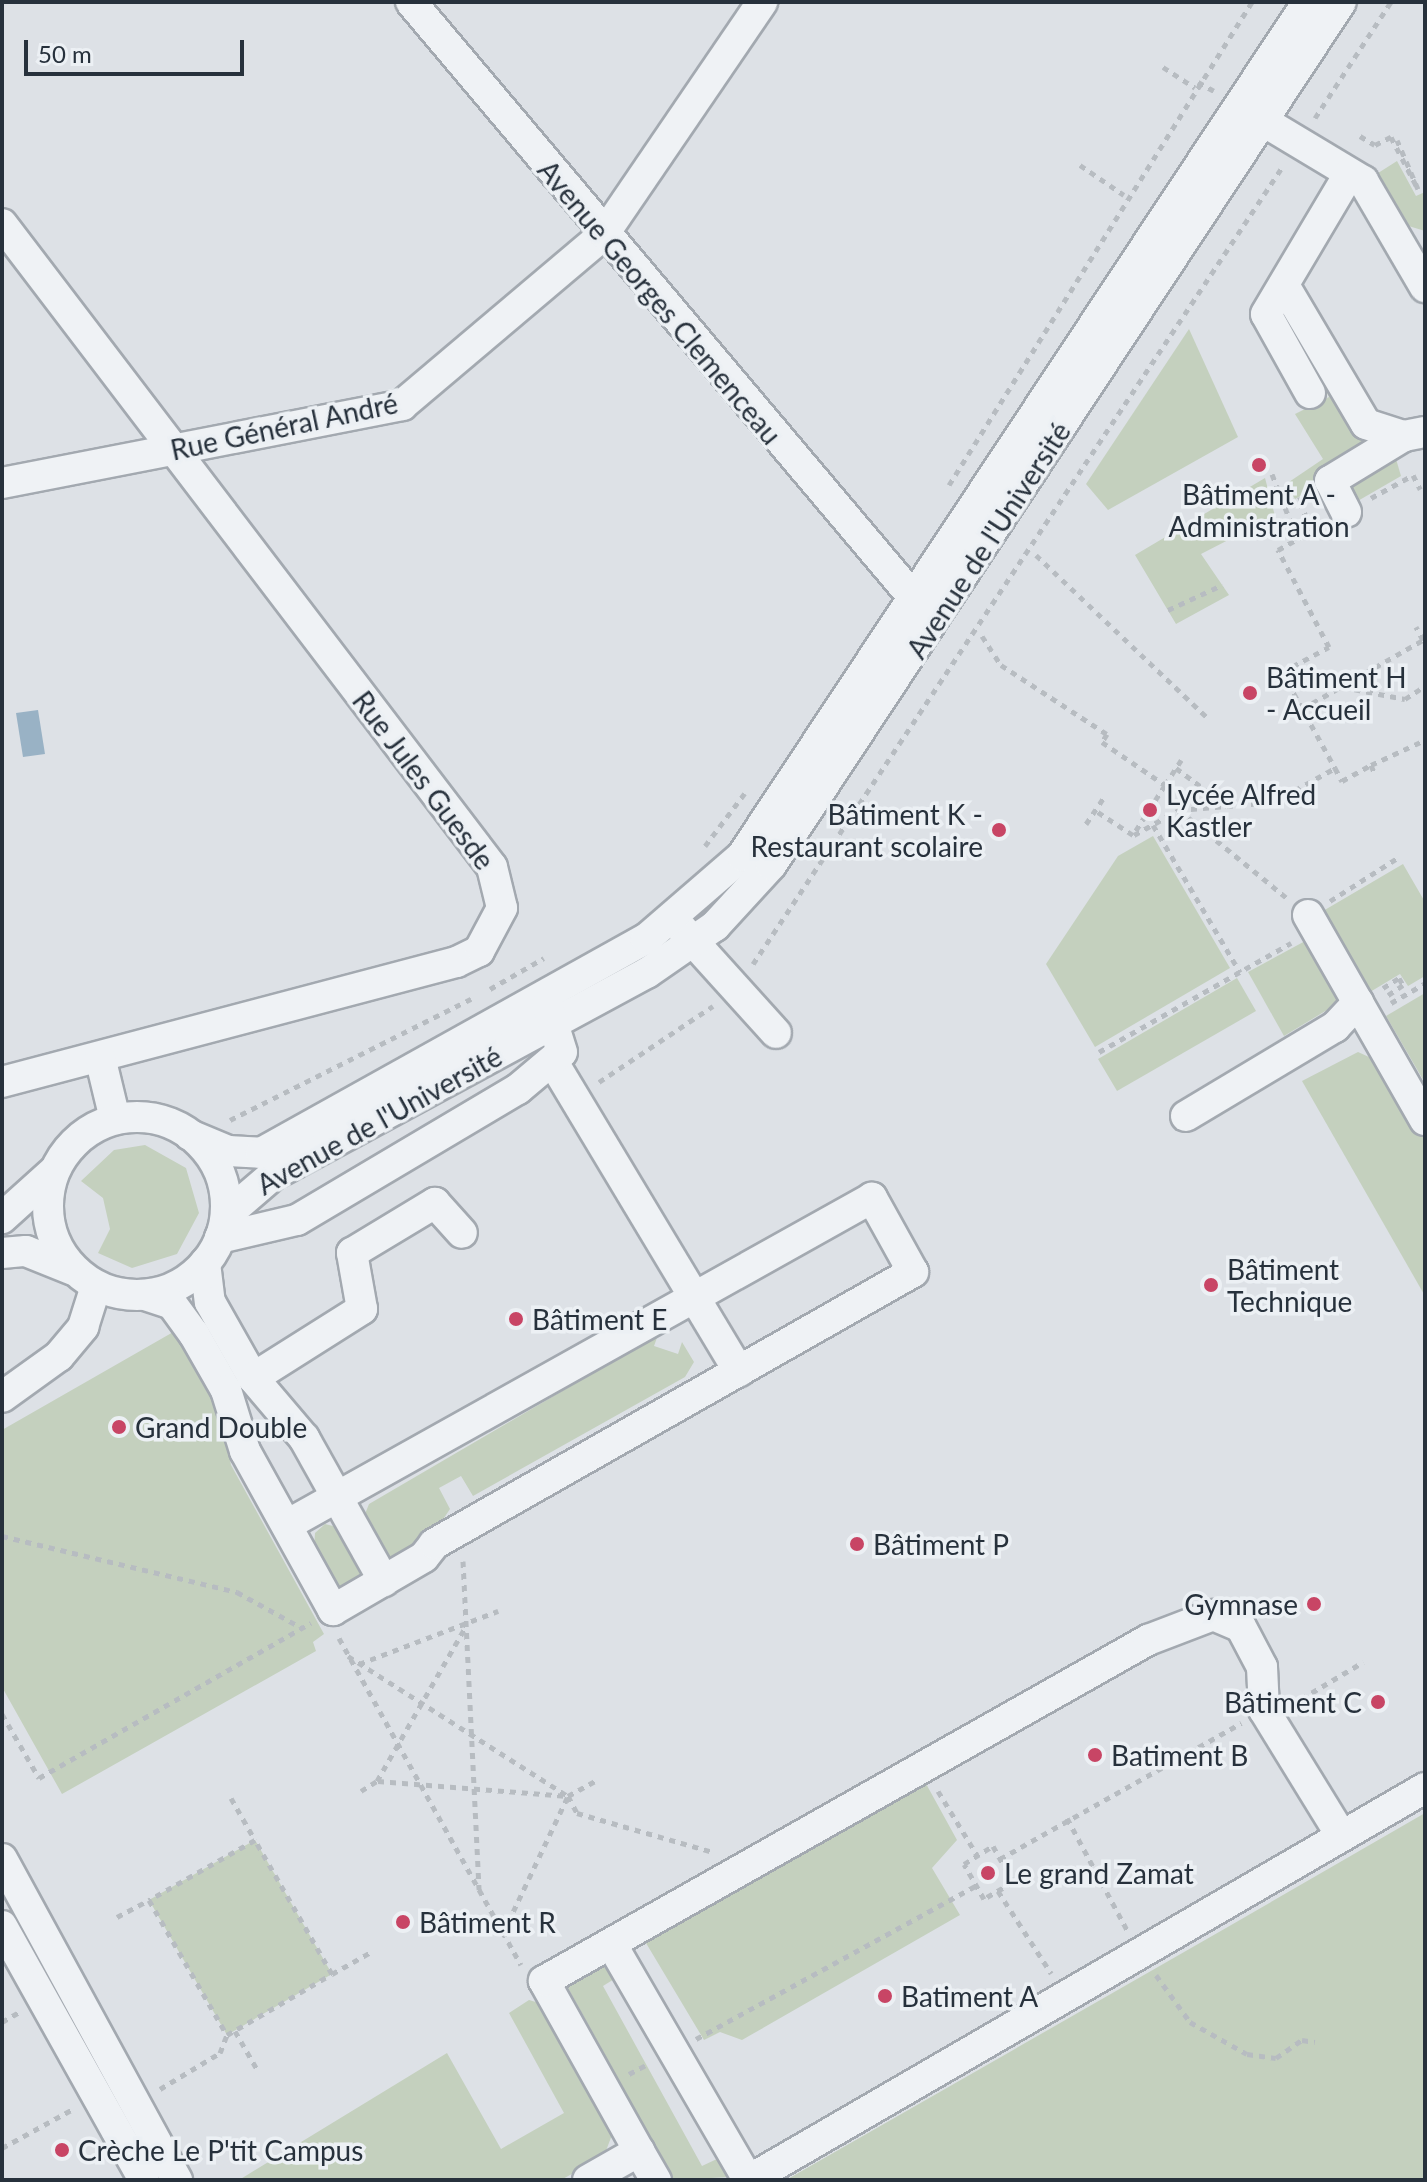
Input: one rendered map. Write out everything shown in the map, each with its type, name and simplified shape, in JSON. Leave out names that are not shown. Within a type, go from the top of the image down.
[{"type":"street","name":"Avenue Georges Clemenceau","points":[[411,2],[913,597]]},
{"type":"street","name":"Rue Général André","points":[[2,483],[402,405],[604,234],[762,2]]},
{"type":"street","name":"Avenue de l'Université","points":[[190,1135],[228,1151],[261,1153],[692,942],[771,865],[1252,114],[1308,2]]},
{"type":"street","name":"Avenue de l'Université","points":[[213,1251],[245,1194],[550,1010],[674,917],[742,856],[913,597],[1252,114],[1341,2]]},
{"type":"street","points":[[1252,114],[1363,181],[1416,250],[1425,287]]},
{"type":"street","points":[[1310,393],[1266,314],[1349,174]]},
{"type":"street","name":"Rue Jules Guesde","points":[[2,224],[492,867],[502,908],[479,951],[456,962],[2,1082]]},
{"type":"street","points":[[1284,285],[1366,424],[1414,434]]},
{"type":"street","points":[[1346,512],[1330,481],[1414,434]]},
{"type":"street","points":[[674,917],[692,942],[776,1033]]},
{"type":"street","points":[[1312,922],[1425,1120]]},
{"type":"street","points":[[1186,1116],[1335,1027],[1358,1002]]},
{"type":"street","points":[[145,1295],[178,1285],[213,1251],[297,1220],[553,1062],[564,1038],[550,1010]]},
{"type":"street","points":[[100,1057],[115,1119]]},
{"type":"street","points":[[553,1062],[697,1296],[739,1371]]},
{"type":"street","points":[[2,1218],[55,1170],[90,1129],[115,1119],[167,1122],[190,1135],[222,1181],[210,1302],[253,1378],[304,1438],[335,1499],[384,1581]]},
{"type":"street","points":[[2,1397],[59,1356],[83,1327],[86,1278],[49,1223],[55,1170]]},
{"type":"street","points":[[2,1253],[26,1251],[86,1278],[145,1295],[184,1316],[226,1390],[245,1451],[333,1610],[384,1581],[461,1528],[913,1272],[872,1198],[287,1525]]},
{"type":"street","points":[[253,1378],[362,1309],[352,1253],[435,1203],[462,1233]]},
{"type":"street","points":[[656,2180],[544,1981],[1148,1640],[1213,1615],[1241,1627],[1262,1667],[1264,1710],[1341,1835]]},
{"type":"street","points":[[612,1945],[748,2180],[1138,1950],[1425,1788]]},
{"type":"street","points":[[2,1859],[177,2180]]},
{"type":"street","points":[[2,1926],[144,2180]]},
{"type":"street","points":[[588,2180],[639,2151]]},
{"type":"path","points":[[942,495],[1071,298],[1082,264],[1124,195],[1252,2]]},
{"type":"path","points":[[1163,67],[1195,88]]},
{"type":"path","points":[[1360,136],[1375,145],[1391,137],[1397,141],[1422,187],[1397,141]]},
{"type":"path","points":[[1080,165],[1124,195]]},
{"type":"path","points":[[1272,474],[1297,539]]},
{"type":"path","points":[[1346,512],[1413,475],[1420,489]]},
{"type":"path","points":[[1297,539],[1307,518]]},
{"type":"path","points":[[1275,677],[1329,647],[1278,550],[1316,529]]},
{"type":"path","points":[[1036,555],[1207,717]]},
{"type":"path","points":[[1168,610],[1222,585]]},
{"type":"path","points":[[962,622],[979,635],[1001,665],[1107,734],[1102,742],[1165,785]]},
{"type":"path","points":[[1302,709],[1424,641],[1416,627]]},
{"type":"path","points":[[1282,672],[1342,781],[1373,769],[1425,740]]},
{"type":"path","points":[[1341,687],[1405,699],[1425,686]]},
{"type":"path","points":[[1133,835],[1181,760]]},
{"type":"path","points":[[1176,768],[1227,806]]},
{"type":"path","points":[[1133,835],[1179,810],[1274,802],[1335,768]]},
{"type":"path","points":[[694,857],[752,783]]},
{"type":"path","points":[[1086,824],[1104,797]]},
{"type":"path","points":[[1095,810],[1133,835]]},
{"type":"path","points":[[1179,810],[1312,922]]},
{"type":"path","points":[[1153,825],[1240,972]]},
{"type":"path","points":[[1099,1052],[1240,972],[1399,857]]},
{"type":"path","points":[[221,1123],[554,953]]},
{"type":"path","points":[[1392,1003],[1425,983]]},
{"type":"path","points":[[461,1528],[479,1891]]},
{"type":"path","points":[[2,1536],[237,1592],[302,1628]]},
{"type":"path","points":[[2,1714],[39,1778],[333,1610],[347,1656],[479,1891],[524,1970],[544,1981]]},
{"type":"path","points":[[359,1664],[498,1611]]},
{"type":"path","points":[[361,1791],[377,1781],[466,1625]]},
{"type":"path","points":[[347,1656],[568,1796],[577,1813],[643,1838],[760,1861]]},
{"type":"path","points":[[1000,1859],[1067,1818],[1264,1710],[1292,1705],[1363,1662]]},
{"type":"path","points":[[925,1768],[977,1855]]},
{"type":"path","points":[[377,1781],[568,1796],[595,1781]]},
{"type":"path","points":[[503,1933],[568,1796]]},
{"type":"path","points":[[231,1798],[332,1974]]},
{"type":"path","points":[[1067,1818],[1138,1950],[1190,2022],[1247,2054],[1276,2058],[1302,2040],[1315,2042]]},
{"type":"path","points":[[117,1917],[255,1840]]},
{"type":"path","points":[[993,1846],[1000,1859],[1013,1882],[984,1899],[964,1864],[993,1846]]},
{"type":"path","points":[[604,2087],[976,1886]]},
{"type":"path","points":[[998,1891],[1064,1994]]},
{"type":"path","points":[[149,1900],[227,2035]]},
{"type":"path","points":[[136,2103],[220,2053],[227,2035],[371,1952]]},
{"type":"path","points":[[2,2022],[25,2009]]},
{"type":"path","points":[[235,2031],[258,2071]]},
{"type":"path","points":[[2,2148],[79,2106]]},
{"type":"green space","points":[[1397,161],[1416,196],[1425,192],[1425,231],[1402,224],[1375,175]]},
{"type":"green space","points":[[1286,318],[1300,329],[1371,452],[1316,504],[1308,492],[1295,499],[1286,484],[1323,459],[1295,414],[1329,397]]},
{"type":"green space","points":[[1189,329],[1238,437],[1108,510],[1086,484]]},
{"type":"green space","points":[[1396,459],[1401,476],[1356,502],[1349,487]]},
{"type":"green space","points":[[1265,478],[1275,516],[1201,554],[1229,595],[1176,624],[1135,555]]},
{"type":"green space","points":[[1153,836],[1230,968],[1095,1047],[1046,964],[1118,856]]},
{"type":"green space","points":[[1403,864],[1425,902],[1425,976],[1408,986],[1400,974],[1370,992],[1323,911]]},
{"type":"green space","points":[[1307,940],[1337,986],[1337,1004],[1284,1036],[1248,972]]},
{"type":"green space","points":[[1237,978],[1256,1011],[1117,1091],[1098,1059]]},
{"type":"green space","points":[[1425,993],[1425,1083],[1386,1016]]},
{"type":"green space","points":[[1358,1052],[1382,1063],[1425,1139],[1425,1296],[1302,1081]]},
{"type":"green space","points":[[145,1145],[186,1168],[199,1213],[177,1254],[132,1268],[98,1253],[110,1229],[103,1198],[81,1181],[114,1150]]},
{"type":"green space","points":[[175,1331],[220,1405],[231,1465],[324,1634],[313,1642],[316,1651],[62,1794],[2,1687],[2,1430]]},
{"type":"green space","points":[[658,1335],[654,1346],[678,1354],[682,1342],[694,1362],[685,1377],[473,1496],[461,1476],[439,1488],[450,1509],[432,1536],[398,1563],[387,1560],[363,1519],[369,1504]]},
{"type":"green space","points":[[325,1524],[341,1528],[366,1574],[343,1592],[314,1551],[315,1533]]},
{"type":"green space","points":[[919,1771],[957,1840],[932,1868],[960,1915],[742,2040],[720,2032],[704,2040],[640,1933]]},
{"type":"green space","points":[[1425,1813],[1425,2180],[786,2180],[1226,1928]]},
{"type":"green space","points":[[255,1840],[332,1974],[227,2035],[149,1900]]},
{"type":"green space","points":[[602,1959],[619,1976],[603,1986],[702,2166],[719,2158],[730,2177],[674,2180],[568,1988],[568,1979]]},
{"type":"green space","points":[[529,2000],[546,2005],[615,2127],[604,2156],[561,2180],[239,2180],[447,2053],[501,2149],[564,2113],[509,2013]]},
{"type":"water","points":[[38,710],[45,754],[23,757],[16,713]]},
{"type":"place","name":"Bâtiment A - Administration","points":[[1259,465]]},
{"type":"place","name":"Bâtiment H - Accueil","points":[[1250,693]]},
{"type":"place","name":"Lycée Alfred Kastler","points":[[1150,810]]},
{"type":"place","name":"Bâtiment K - Restaurant scolaire","points":[[999,830]]},
{"type":"place","name":"Bâtiment Technique","points":[[1211,1285]]},
{"type":"place","name":"Bâtiment E","points":[[516,1319]]},
{"type":"place","name":"Grand Double","points":[[119,1427]]},
{"type":"place","name":"Bâtiment P","points":[[857,1544]]},
{"type":"place","name":"Gymnase","points":[[1314,1604]]},
{"type":"place","name":"Bâtiment C","points":[[1378,1702]]},
{"type":"place","name":"Batiment B","points":[[1095,1755]]},
{"type":"place","name":"Le grand Zamat","points":[[988,1873]]},
{"type":"place","name":"Bâtiment R","points":[[403,1922]]},
{"type":"place","name":"Batiment A","points":[[885,1996]]},
{"type":"place","name":"Crèche Le P'tit Campus","points":[[62,2150]]}]
